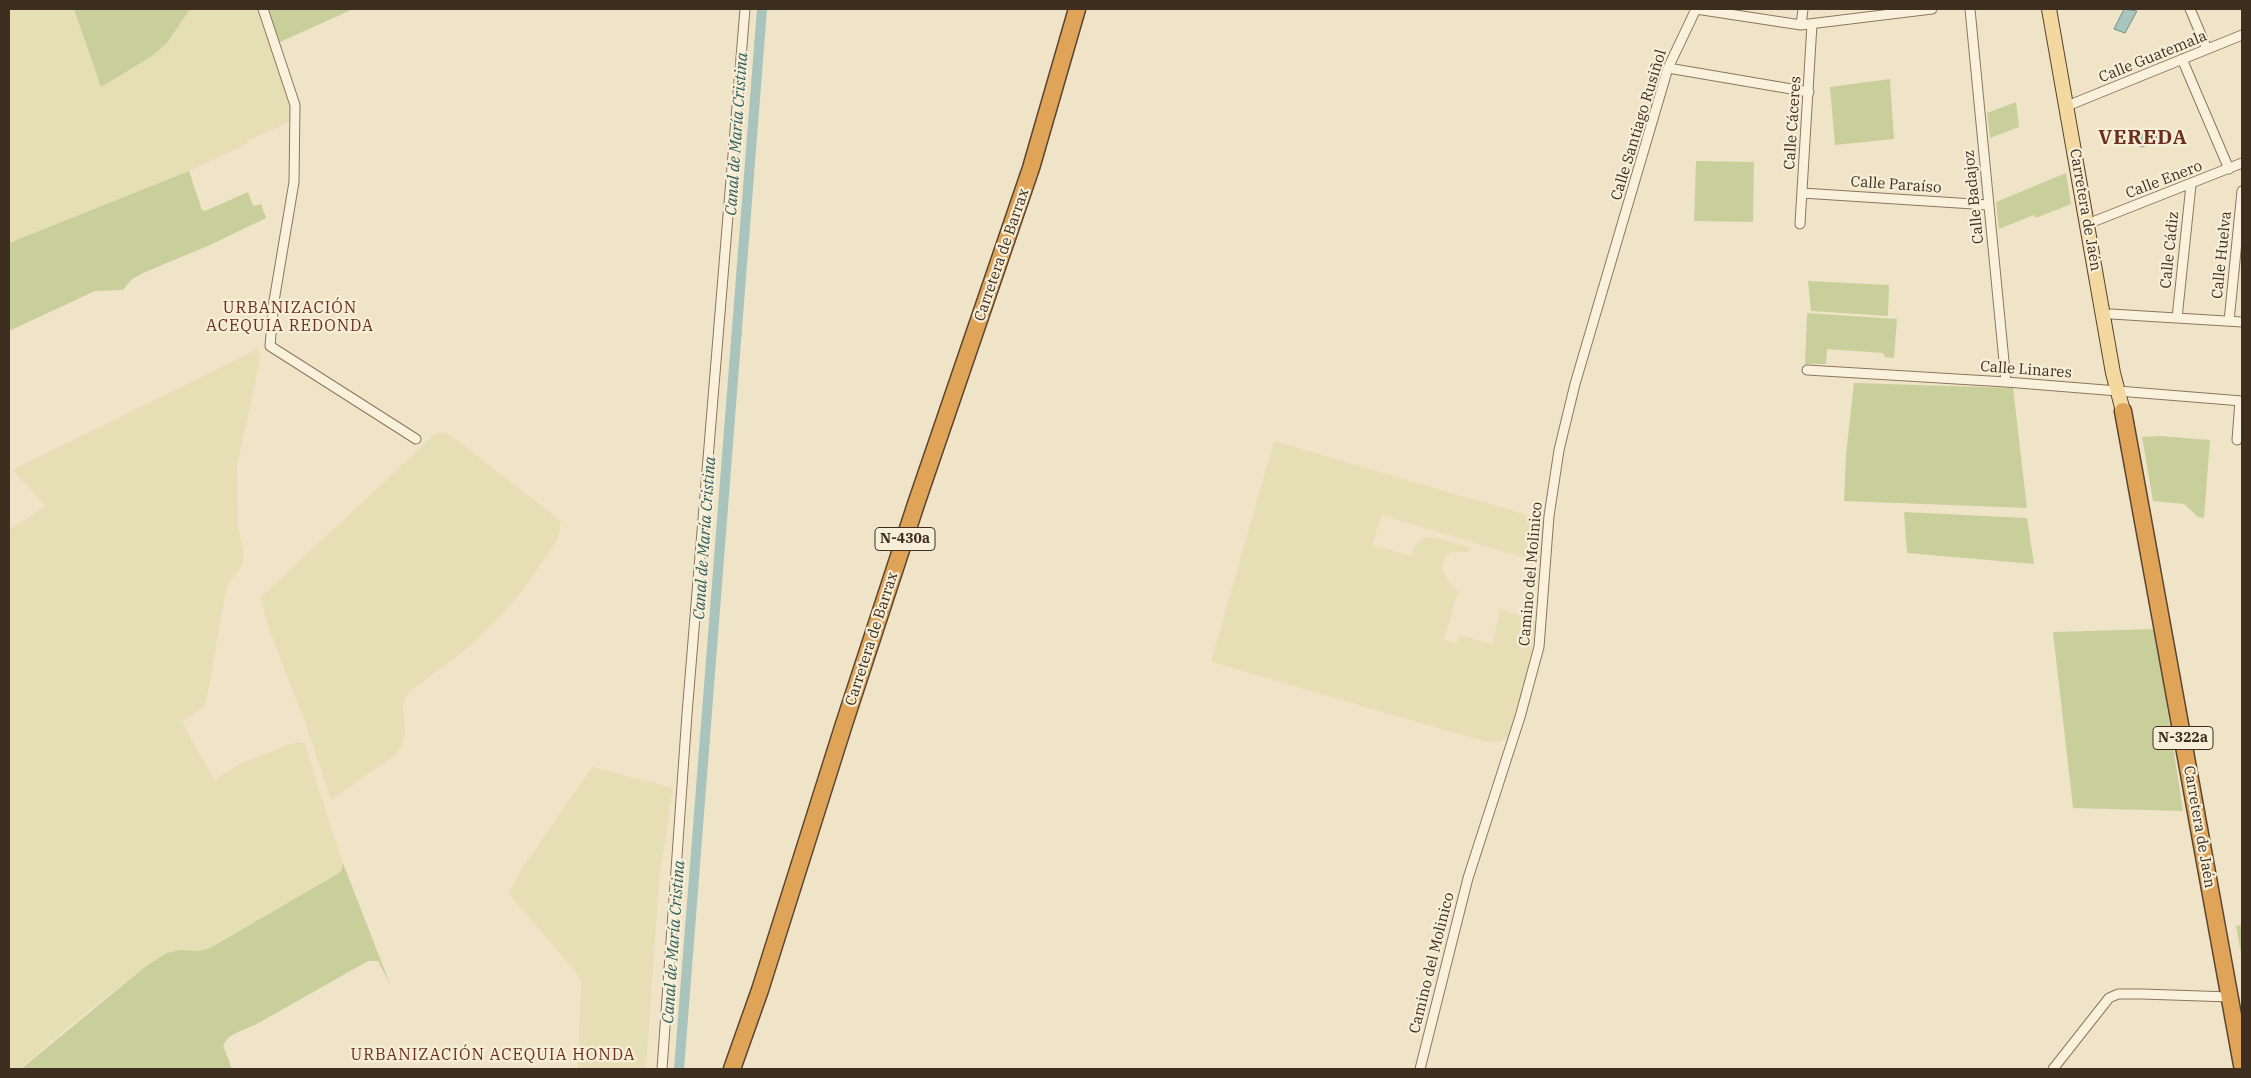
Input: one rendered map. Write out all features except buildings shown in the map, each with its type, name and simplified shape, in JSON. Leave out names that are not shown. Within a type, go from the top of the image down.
[{"type":"highway","name":"Carretera de Barrax","points":[[732,1069],[765,973],[919,495],[1031,168],[1077,9]]},
{"type":"highway","name":"Carretera de Jaén","points":[[2123,411],[2242,1065]]},
{"type":"main road","name":"Carretera de Jaén","points":[[2049,9],[2095,221],[2111,314],[2123,411]]},
{"type":"main road","name":"Carretera de Jaén","points":[[2057,9],[2071,105],[2121,392]]},
{"type":"street","points":[[263,9],[295,105],[294,182],[274,301],[270,346],[416,439]]},
{"type":"street","points":[[662,1069],[688,704],[745,9]]},
{"type":"street","points":[[1696,9],[1801,25],[1932,9]]},
{"type":"street","name":"Calle Santiago Rusiñol","points":[[1624,224],[1668,68],[1696,9]]},
{"type":"street","points":[[1801,25],[1804,9]]},
{"type":"street","name":"Calle Badajoz","points":[[1970,9],[2006,382]]},
{"type":"street","points":[[2190,9],[2207,49]]},
{"type":"street","name":"Calle Cáceres","points":[[1800,224],[1812,24]]},
{"type":"street","name":"Calle Guatemala","points":[[2071,105],[2242,35]]},
{"type":"street","points":[[2182,59],[2229,169]]},
{"type":"street","points":[[1668,68],[1809,92]]},
{"type":"street","name":"Calle Enero","points":[[2095,221],[2242,163]]},
{"type":"street","name":"Calle Cádiz","points":[[2177,318],[2191,184]]},
{"type":"street","name":"Calle Huelva","points":[[2229,322],[2241,217],[2242,191]]},
{"type":"street","name":"Calle Paraíso","points":[[1802,193],[1989,205]]},
{"type":"street","name":"Camino del Molinico","points":[[1420,1069],[1468,878],[1520,717],[1539,647],[1549,516],[1559,450],[1574,384],[1624,224]]},
{"type":"street","points":[[2111,314],[2242,322]]},
{"type":"street","name":"Calle Linares","points":[[1807,370],[2006,382],[2241,401]]},
{"type":"street","points":[[2237,440],[2241,401]]},
{"type":"street","points":[[2053,1069],[2109,998],[2118,994],[2230,997]]},
{"type":"shaded area","points":[[9,9],[74,9],[101,86],[152,56],[167,43],[190,9],[259,9],[286,81],[293,120],[189,171],[9,243]]},
{"type":"shaded area","points":[[257,349],[260,355],[259,364],[237,467],[238,525],[244,557],[242,566],[229,582],[226,590],[205,706],[182,722],[214,780],[242,763],[296,742],[304,743],[343,863],[341,871],[210,948],[199,951],[180,950],[167,953],[146,966],[72,1024],[19,1069],[9,1069],[9,530],[46,506],[13,470]]},
{"type":"shaded area","points":[[441,432],[450,435],[561,521],[558,539],[522,591],[501,615],[469,647],[409,692],[403,704],[405,733],[402,746],[393,757],[331,800],[302,714],[268,627],[261,597],[433,436]]},
{"type":"shaded area","points":[[1274,441],[1544,520],[1540,559],[1532,560],[1382,515],[1372,545],[1411,556],[1415,545],[1425,537],[1438,538],[1470,548],[1467,552],[1451,552],[1445,557],[1442,569],[1448,582],[1458,591],[1444,639],[1456,643],[1459,635],[1492,644],[1500,609],[1537,622],[1524,686],[1509,736],[1499,742],[1486,742],[1211,662]]},
{"type":"shaded area","points":[[592,767],[673,788],[659,881],[646,1069],[578,1069],[581,982],[575,971],[509,894],[522,869]]},
{"type":"green space","points":[[74,9],[190,9],[167,43],[152,56],[101,87]]},
{"type":"green space","points":[[265,9],[353,9],[278,43]]},
{"type":"green space","points":[[1890,79],[1894,139],[1835,145],[1830,87]]},
{"type":"green space","points":[[2016,102],[2019,127],[1990,138],[1987,113]]},
{"type":"green space","points":[[1696,161],[1754,162],[1753,222],[1694,221]]},
{"type":"green space","points":[[189,171],[202,210],[205,211],[248,192],[253,206],[261,204],[266,218],[210,245],[143,273],[131,280],[123,290],[95,291],[9,331],[9,243]]},
{"type":"green space","points":[[2066,173],[2071,204],[2036,218],[2034,215],[1999,229],[1996,202]]},
{"type":"green space","points":[[1808,281],[1889,285],[1888,316],[1811,311]]},
{"type":"green space","points":[[1807,313],[1897,319],[1894,358],[1885,357],[1883,353],[1827,349],[1826,364],[1805,364]]},
{"type":"green space","points":[[1854,383],[2013,388],[2027,508],[1844,501],[1846,455]]},
{"type":"green space","points":[[2160,436],[2210,440],[2204,518],[2198,517],[2184,504],[2153,501],[2142,437]]},
{"type":"green space","points":[[1904,512],[2027,518],[2034,564],[1907,553]]},
{"type":"green space","points":[[2155,629],[2183,811],[2073,808],[2053,632]]},
{"type":"green space","points":[[343,863],[390,984],[378,961],[368,961],[255,1025],[229,1037],[223,1045],[232,1069],[21,1069],[146,966],[167,953],[180,950],[199,951],[210,948],[337,874],[341,871]]},
{"type":"green space","points":[[2242,925],[2242,959],[2236,926]]},
{"type":"water","points":[[2124,9],[2137,11],[2125,33],[2114,29]]},
{"type":"water","points":[[2153,129],[2157,138],[2162,141],[2161,144],[2158,146],[2155,143],[2141,147],[2137,136]]},
{"type":"waterway","name":"Canal de María Cristina","points":[[679,1069],[762,9]]},
{"type":"district","name":"VEREDA","points":[[2143,138]]},
{"type":"district","name":"URBANIZACIÓN ACEQUIA REDONDA","points":[[290,317]]},
{"type":"district","name":"URBANIZACIÓN ACEQUIA HONDA","points":[[493,1055]]}]
